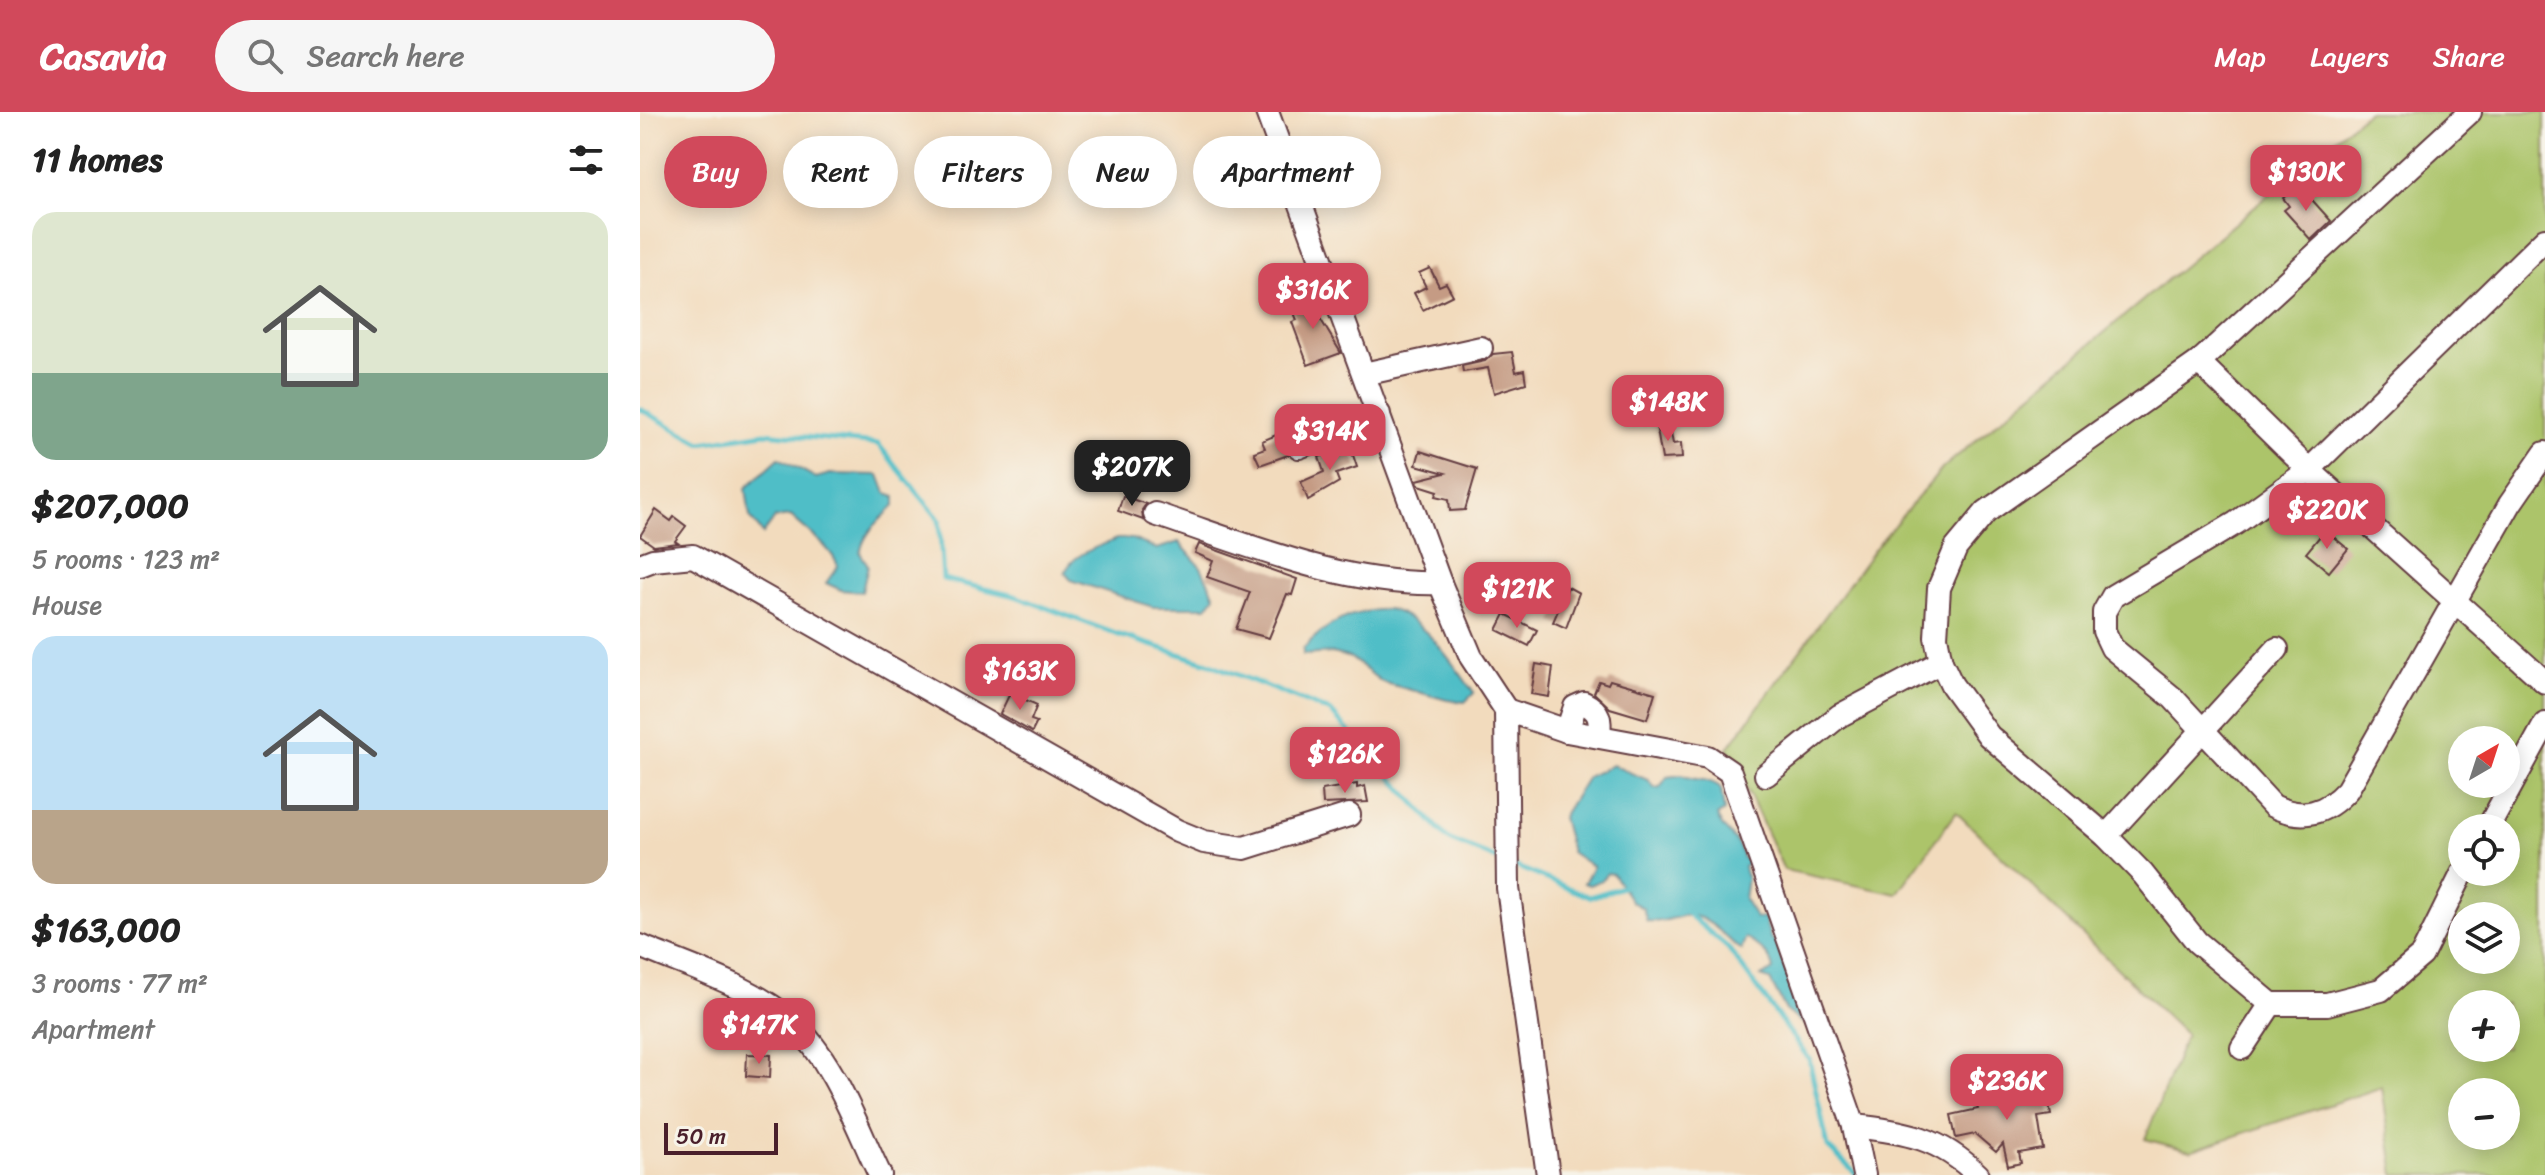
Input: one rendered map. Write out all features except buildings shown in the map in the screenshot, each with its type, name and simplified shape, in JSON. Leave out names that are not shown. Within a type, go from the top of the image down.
[{"type":"street","points":[[1267,112],[1440,583],[1471,657],[1505,716],[1505,854],[1548,1175]]},
{"type":"street","points":[[2456,886],[2422,955],[2381,990],[2327,1004],[2271,1004],[2197,942],[2143,874],[2106,836],[1989,736],[1968,712],[1941,662],[1936,637],[1939,588],[1956,548],[1970,529],[2003,498],[2199,362],[2470,112]]},
{"type":"street","points":[[2545,239],[2309,470],[2236,523],[2125,586],[2113,596],[2104,612],[2104,631],[2112,648],[2173,698],[2273,806],[2289,813],[2310,815],[2332,806],[2347,790],[2455,599],[2545,453]]},
{"type":"street","points":[[1364,374],[1481,348]]},
{"type":"street","points":[[2199,362],[2309,470],[2545,682]]},
{"type":"street","points":[[1299,447],[1379,414]]},
{"type":"street","points":[[1155,514],[1322,567],[1408,584],[1440,583]]},
{"type":"street","points":[[640,565],[653,560],[693,556],[1177,831],[1204,842],[1244,848],[1349,815]]},
{"type":"street","points":[[2106,836],[2277,649]]},
{"type":"street","points":[[1766,775],[1839,716],[1941,662]]},
{"type":"street","points":[[1505,716],[1567,731],[1708,757],[1730,772],[1854,1126],[1863,1167]]},
{"type":"street","points":[[2496,814],[2545,724]]},
{"type":"street","points":[[640,946],[758,999],[789,1020],[815,1048],[880,1175]]},
{"type":"street","points":[[2242,1048],[2271,1004]]},
{"type":"street","points":[[1854,1126],[1909,1132],[1933,1142],[1978,1175]]},
{"type":"green space","points":[[2367,112],[2545,112],[2545,1175],[2395,1175],[2382,1087],[2190,1151],[2145,1139],[2186,1035],[1956,812],[1897,894],[1784,870],[1728,748],[1879,543],[1943,468]]},
{"type":"water","points":[[779,458],[816,478],[830,474],[879,475],[886,493],[895,496],[895,505],[874,526],[862,545],[860,553],[868,565],[862,592],[841,590],[826,583],[838,566],[834,558],[791,516],[775,518],[763,534],[750,517],[746,488]]},
{"type":"water","points":[[1117,539],[1132,539],[1157,549],[1179,542],[1201,567],[1215,596],[1207,607],[1153,607],[1071,580],[1065,573],[1080,556]]},
{"type":"water","points":[[1388,609],[1414,622],[1447,656],[1474,693],[1465,702],[1382,682],[1351,658],[1333,653],[1303,655],[1303,649],[1331,625],[1352,615]]},
{"type":"water","points":[[1612,765],[1648,780],[1655,788],[1660,787],[1667,777],[1682,775],[1712,782],[1721,788],[1724,811],[1717,816],[1738,845],[1743,858],[1751,862],[1744,867],[1747,878],[1744,899],[1756,918],[1764,917],[1793,992],[1806,1003],[1809,1027],[1787,1012],[1770,980],[1761,977],[1773,970],[1772,965],[1763,951],[1746,938],[1741,950],[1713,925],[1697,917],[1647,921],[1643,908],[1632,902],[1613,874],[1607,873],[1602,880],[1589,885],[1584,883],[1593,867],[1571,852],[1562,817],[1587,777]]},
{"type":"waterway","points":[[640,409],[701,443],[765,433],[878,444],[939,519],[943,579],[1015,596],[1116,634],[1208,663],[1331,712],[1448,839],[1502,861]]},
{"type":"waterway","points":[[1515,866],[1590,897],[1625,886]]},
{"type":"waterway","points":[[1686,912],[1728,948],[1809,1059],[1828,1147],[1856,1174]]}]
